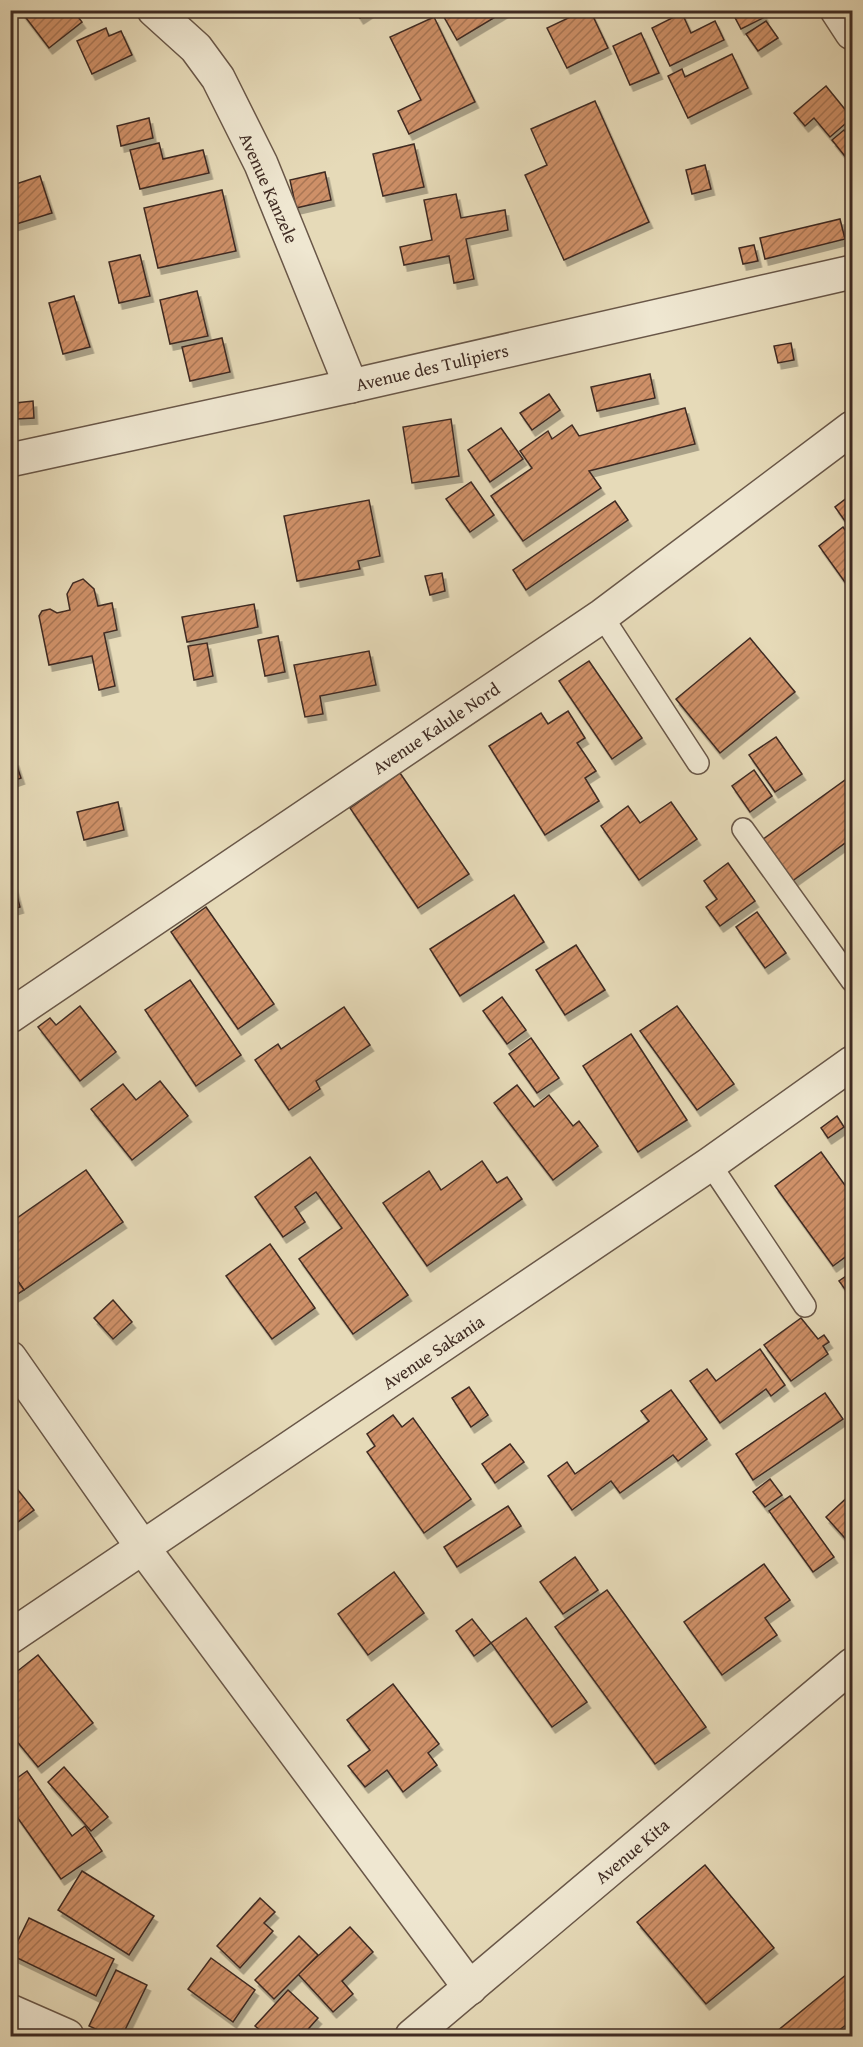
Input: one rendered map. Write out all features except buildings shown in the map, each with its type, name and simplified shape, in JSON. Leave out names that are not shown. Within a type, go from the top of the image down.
[{"type":"street","name":"Avenue Kanzele","points":[[154,10],[196,48],[218,78],[261,164],[351,386]]},
{"type":"street","points":[[837,10],[852,33]]},
{"type":"street","name":"Avenue des Tulipiers","points":[[10,460],[351,386],[852,272]]},
{"type":"street","name":"Avenue Kalule Nord","points":[[10,1016],[602,616],[852,428]]},
{"type":"street","name":"Avenue Sakania","points":[[10,1637],[710,1164],[852,1063]]},
{"type":"street","points":[[10,1358],[143,1548],[470,1988]]},
{"type":"street","name":"Avenue Kita","points":[[412,2037],[852,1665]]},
{"type":"street","points":[[10,2011],[67,2037]]},
{"type":"lane","points":[[602,616],[698,763]]},
{"type":"lane","points":[[743,829],[852,981]]},
{"type":"lane","points":[[710,1164],[805,1306]]}]
